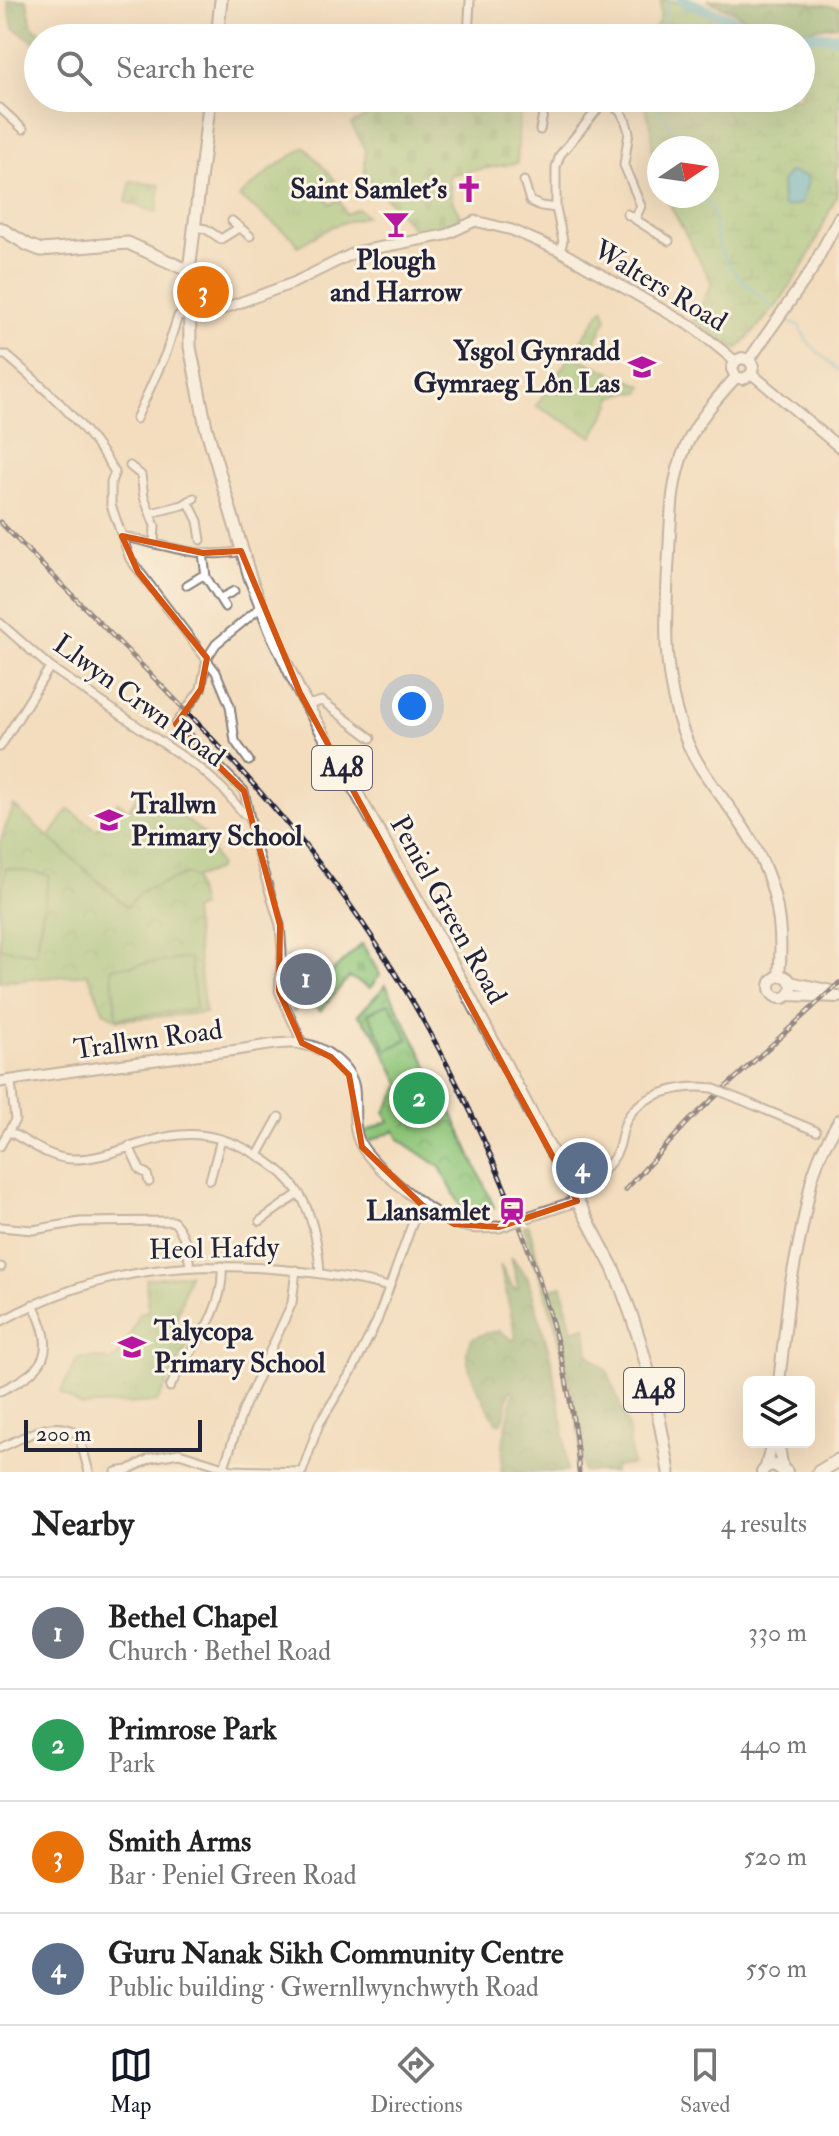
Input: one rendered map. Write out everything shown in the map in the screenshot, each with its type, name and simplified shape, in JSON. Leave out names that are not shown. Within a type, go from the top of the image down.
[{"type":"highway","points":[[819,1472],[839,1460]]},
{"type":"main road","points":[[218,24],[221,0]]},
{"type":"main road","name":"A48","points":[[189,271],[208,112]]},
{"type":"main road","points":[[749,360],[811,271],[839,218]]},
{"type":"main road","points":[[0,228],[41,250],[120,242],[189,271]]},
{"type":"main road","points":[[173,262],[189,251],[194,233]]},
{"type":"main road","name":"Peniel Green Road","points":[[189,271],[190,347],[198,399],[241,551],[261,607],[307,705],[432,926],[613,1268],[631,1311],[659,1408],[669,1472]]},
{"type":"main road","points":[[742,358],[749,360],[753,366],[752,374],[743,379],[736,377],[732,369],[735,361],[742,358]]},
{"type":"main road","points":[[736,377],[697,424],[685,447],[675,479],[665,621],[670,692],[686,742],[762,858],[778,902],[782,949],[779,976],[771,982],[770,992],[779,999],[789,995],[839,995]]},
{"type":"main road","points":[[779,976],[808,988],[839,995]]},
{"type":"main road","points":[[789,995],[792,988],[790,982]]},
{"type":"main road","points":[[780,1376],[790,1287],[809,1190],[821,1153],[839,1120]]},
{"type":"main road","points":[[764,1470],[773,1448]]},
{"type":"main road","points":[[777,1448],[784,1471]]},
{"type":"main road","points":[[764,1470],[774,1465],[784,1471]]},
{"type":"street","points":[[469,24],[470,0]]},
{"type":"street","points":[[0,108],[23,129]]},
{"type":"street","points":[[544,125],[545,112]]},
{"type":"street","points":[[560,251],[563,241],[556,208],[555,179],[560,155],[596,112]]},
{"type":"street","points":[[621,112],[629,132],[624,165],[641,206],[635,219]]},
{"type":"street","points":[[524,181],[530,201],[556,208]]},
{"type":"street","points":[[627,214],[669,241]]},
{"type":"street","points":[[232,221],[250,236]]},
{"type":"street","name":"Walters Road","points":[[189,314],[217,311],[293,283],[356,252],[445,235],[475,221],[512,230],[560,251],[696,329],[735,361]]},
{"type":"street","points":[[194,233],[206,229],[221,239],[240,227]]},
{"type":"street","points":[[136,419],[166,353],[178,316],[189,314]]},
{"type":"street","points":[[0,355],[6,355],[49,392],[86,430],[107,458],[115,472],[111,482],[111,505],[138,572],[207,658],[225,690],[235,741],[249,761]]},
{"type":"street","points":[[752,374],[839,447]]},
{"type":"street","points":[[130,466],[141,477],[156,534],[154,543]]},
{"type":"street","points":[[141,477],[152,475]]},
{"type":"street","points":[[151,513],[191,501],[201,540]]},
{"type":"street","points":[[200,528],[211,526]]},
{"type":"street","points":[[122,536],[203,553],[221,555],[241,551]]},
{"type":"street","points":[[203,553],[205,574],[225,607]]},
{"type":"street","points":[[187,585],[205,574]]},
{"type":"street","points":[[221,598],[234,591]]},
{"type":"street","points":[[261,607],[216,644],[207,658],[201,689],[176,724],[244,791],[280,925],[282,952],[279,991],[302,1043],[331,1057],[345,1070],[353,1084],[354,1122],[362,1147],[378,1166],[422,1205],[454,1224],[475,1228],[499,1227],[575,1197],[616,1153],[626,1121],[635,1108],[667,1092],[712,1088],[816,1131]]},
{"type":"street","name":"Llwyn Crwn Road","points":[[0,623],[50,667],[201,769],[244,814],[249,815]]},
{"type":"street","points":[[0,747],[3,734],[50,667]]},
{"type":"street","points":[[307,705],[322,701],[371,738]]},
{"type":"street","points":[[201,769],[209,759]]},
{"type":"street","name":"Trallwn Road","points":[[0,1082],[302,1043]]},
{"type":"street","points":[[0,1146],[15,1120],[11,1081]]},
{"type":"street","points":[[258,1155],[279,1117]]},
{"type":"street","points":[[10,1132],[56,1158],[100,1156],[129,1146],[178,1135],[198,1134],[221,1139],[258,1155],[298,1194],[304,1204],[319,1254],[320,1274]]},
{"type":"street","points":[[210,1180],[221,1139]]},
{"type":"street","points":[[129,1146],[149,1182]]},
{"type":"street","points":[[260,1221],[298,1194]]},
{"type":"street","points":[[118,1472],[167,1454],[179,1453],[233,1470],[301,1472],[319,1424],[363,1352],[422,1205]]},
{"type":"street","points":[[0,1227],[33,1230],[80,1222],[173,1221],[185,1239],[190,1266]]},
{"type":"street","name":"Heol Hafdy","points":[[0,1322],[33,1304],[83,1285],[138,1272],[190,1266],[296,1270],[364,1280],[388,1287]]},
{"type":"street","points":[[170,1387],[217,1309],[223,1285],[222,1266]]},
{"type":"street","points":[[224,1467],[243,1410],[292,1303],[296,1270]]},
{"type":"street","points":[[0,1391],[30,1376],[42,1361],[45,1334],[33,1304]]},
{"type":"street","points":[[0,1448],[44,1429],[65,1428],[79,1436],[89,1472]]},
{"type":"street","points":[[204,1472],[207,1463]]},
{"type":"highlighted area","points":[[122,536],[203,553],[241,551],[300,693],[577,1201],[499,1227],[454,1224],[422,1205],[362,1147],[349,1075],[331,1057],[302,1043],[279,991],[280,925],[244,791],[176,724],[201,689],[207,658],[138,572]]},
{"type":"green space","points":[[7,0],[27,0],[32,24],[24,24],[24,35],[13,28]]},
{"type":"green space","points":[[661,0],[695,6],[743,24],[657,24]]},
{"type":"green space","points":[[708,0],[791,0],[839,7],[839,25],[815,29],[815,24],[776,24],[771,17],[766,24],[758,24]]},
{"type":"green space","points":[[815,37],[839,39],[838,193],[808,258],[778,304],[738,349],[733,348],[693,321],[712,283],[671,208],[719,208],[719,136],[652,136],[647,112],[815,112]]},
{"type":"green space","points":[[374,112],[519,112],[517,163],[449,175],[452,200],[462,220],[430,234],[418,233],[365,175],[365,149],[351,124]]},
{"type":"green space","points":[[305,147],[335,180],[321,188],[330,204],[339,200],[346,214],[358,209],[366,216],[333,226],[298,246],[293,238],[239,197],[273,168]]},
{"type":"green space","points":[[131,181],[160,185],[157,213],[126,202]]},
{"type":"green space","points":[[603,308],[607,318],[588,356],[582,353],[579,359],[643,386],[640,393],[629,392],[612,397],[593,437],[536,406]]},
{"type":"green space","points":[[144,786],[205,835],[219,866],[194,878],[187,875],[127,907],[49,838],[69,809],[97,830],[118,802],[128,810]]},
{"type":"green space","points":[[14,806],[127,907],[142,891],[187,874],[194,878],[201,907],[193,911],[205,1013],[118,1020],[104,1012],[88,974],[0,982],[0,842]]},
{"type":"green space","points":[[6,868],[49,875],[36,954],[0,948],[0,902]]},
{"type":"green space","points":[[362,944],[380,975],[370,988],[349,977],[320,1011],[306,1000],[293,1013],[283,989],[288,957],[322,981]]},
{"type":"green space","points":[[190,958],[196,1009],[117,1018],[111,968]]},
{"type":"green space","points":[[386,985],[453,1115],[494,1207],[462,1209],[440,1167],[399,1139],[395,1130],[366,1143],[361,1134],[389,1121],[385,1112],[401,1085],[374,1032],[358,1015]]},
{"type":"green space","points":[[389,1003],[408,1039],[387,1050],[368,1013]]},
{"type":"green space","points":[[432,1078],[446,1108],[417,1121],[403,1091]]},
{"type":"green space","points":[[529,1225],[549,1289],[562,1286],[572,1331],[586,1326],[589,1354],[608,1372],[629,1430],[632,1465],[614,1467],[614,1472],[583,1472],[569,1378],[523,1226]]},
{"type":"green space","points":[[511,1257],[528,1278],[551,1359],[563,1423],[567,1472],[501,1472],[504,1437],[514,1391],[510,1390],[504,1418],[497,1423],[469,1367],[467,1351],[472,1339],[500,1331],[513,1340],[516,1338],[500,1265],[514,1289],[518,1288]]},
{"type":"green space","name":"Talycopa Primary School","points":[[189,1274],[175,1324],[194,1334],[157,1402],[81,1406],[60,1393],[78,1358],[112,1361],[124,1349],[140,1313],[148,1311],[146,1279]]},
{"type":"water","points":[[789,172],[807,176],[808,182],[801,204],[787,207],[782,205],[781,182]]},
{"type":"waterway","points":[[662,24],[669,0]]},
{"type":"waterway","points":[[682,0],[744,24]]},
{"type":"waterway","points":[[685,14],[687,2]]},
{"type":"waterway","points":[[815,36],[839,37]]},
{"type":"waterway","points":[[661,112],[679,136]]},
{"type":"waterway","points":[[710,208],[717,241],[724,257],[745,282],[776,310]]},
{"type":"waterway","points":[[784,317],[792,324],[799,325],[807,341],[839,371]]},
{"type":"railway","points":[[0,522],[243,773],[318,862],[398,978],[466,1101],[531,1256],[562,1362],[570,1398],[579,1472]]},
{"type":"railway","points":[[625,1190],[690,1120],[839,983]]},
{"type":"place","name":"Saint Samlet's","points":[[469,189]]},
{"type":"place","name":"Plough and Harrow","points":[[396,224]]},
{"type":"place","name":"Smith Arms","points":[[203,292]]},
{"type":"place","name":"Ysgol Gynradd Gymraeg Lôn Las","points":[[642,367]]},
{"type":"place","name":"Trallwn Primary School","points":[[109,820]]},
{"type":"place","name":"Bethel Chapel","points":[[306,979]]},
{"type":"place","name":"Primrose Park","points":[[419,1098]]},
{"type":"place","name":"Guru Nanak Sikh Community Centre","points":[[582,1168]]},
{"type":"place","name":"Llansamlet","points":[[512,1211]]},
{"type":"place","name":"Talycopa Primary School","points":[[132,1347]]}]
